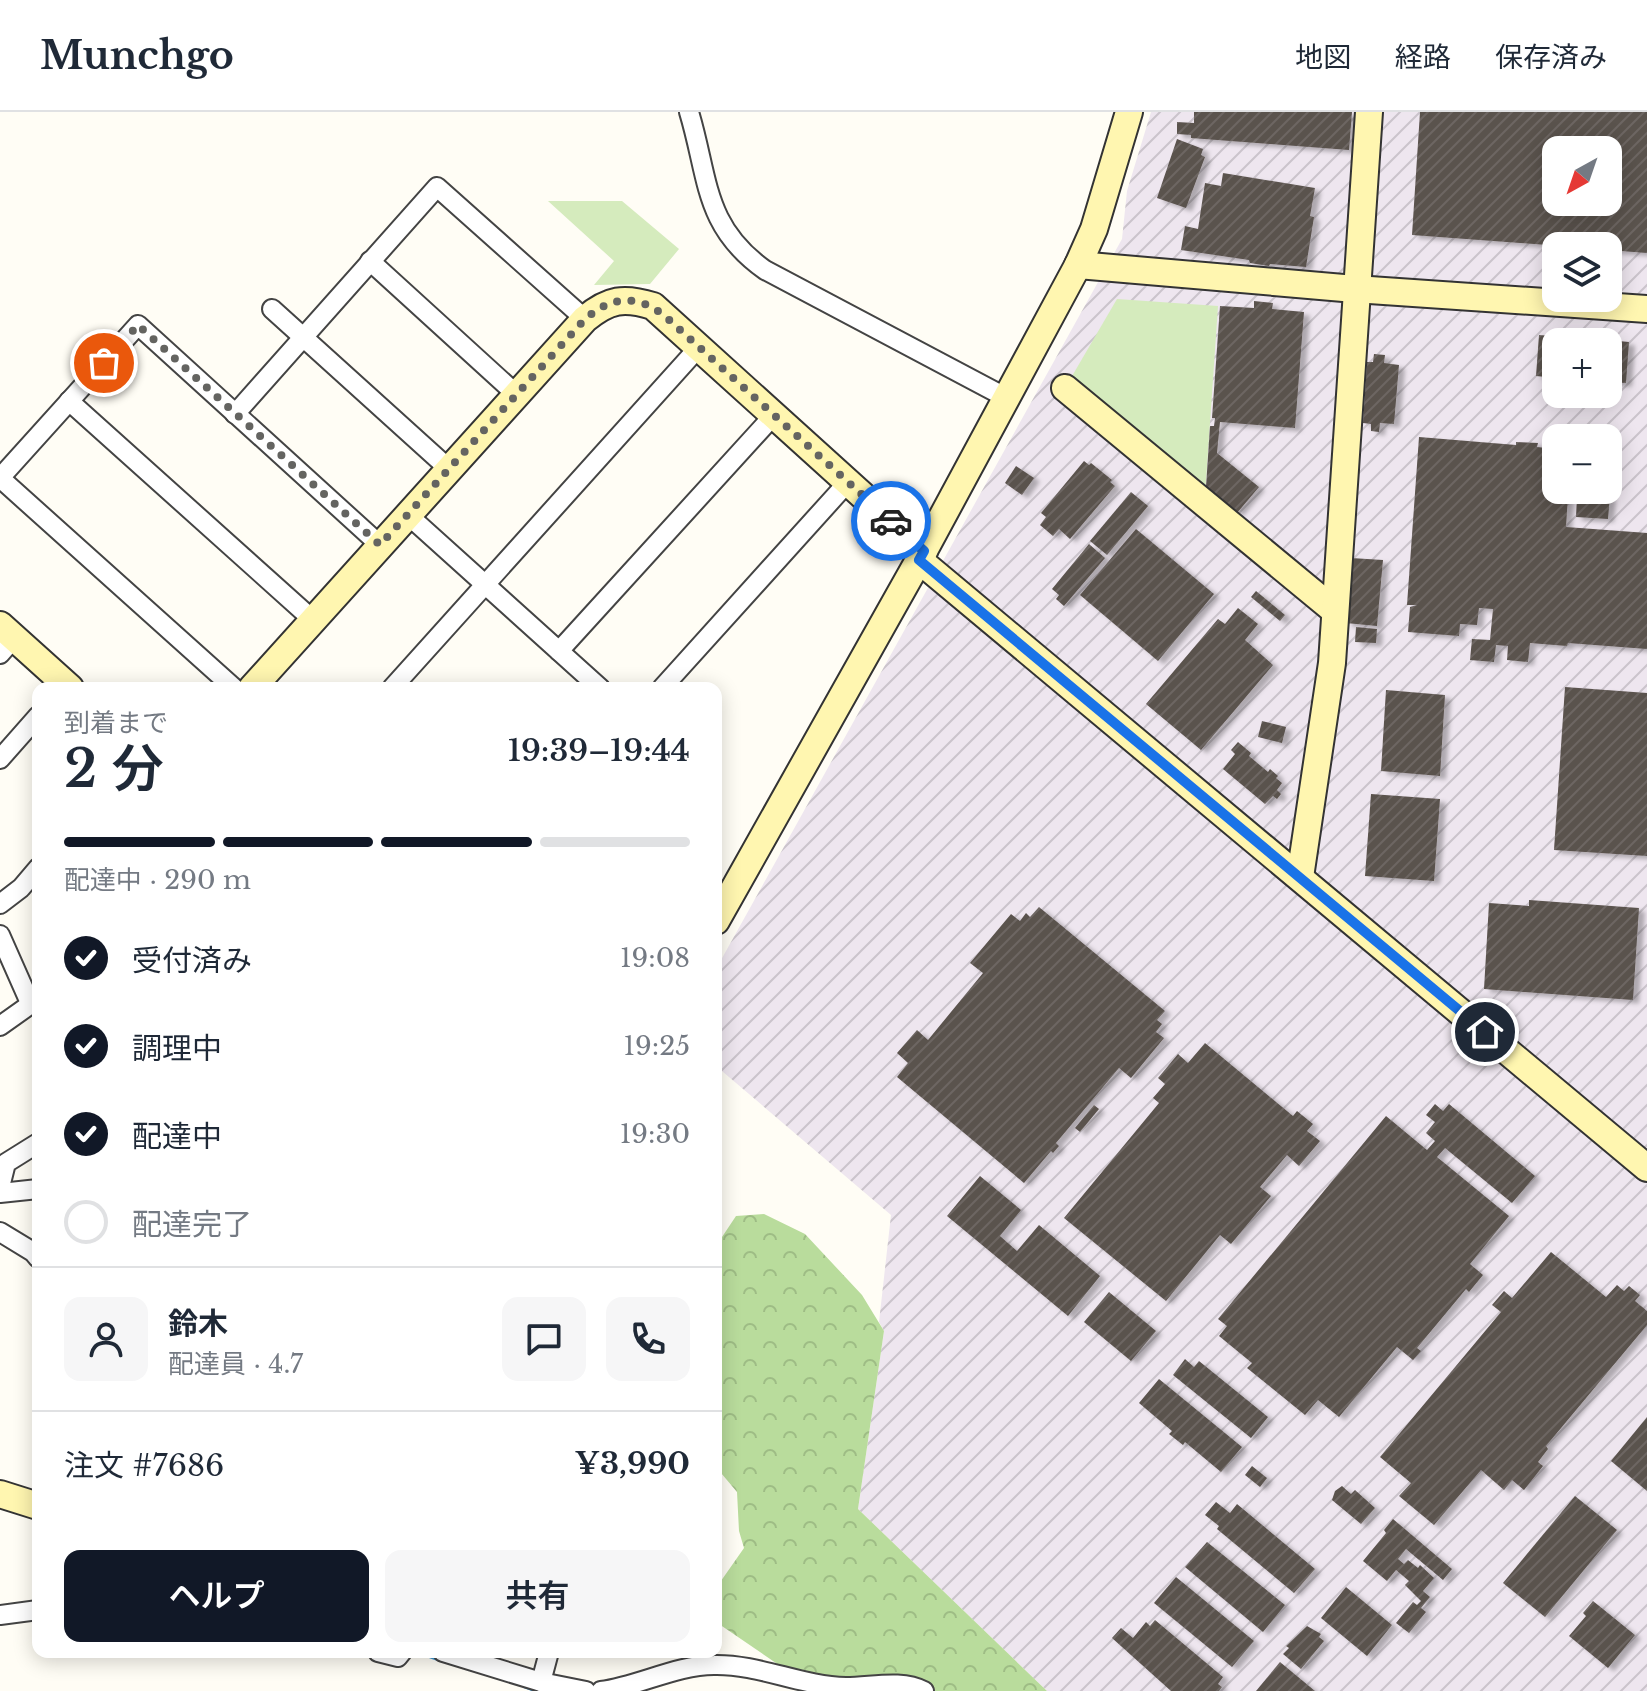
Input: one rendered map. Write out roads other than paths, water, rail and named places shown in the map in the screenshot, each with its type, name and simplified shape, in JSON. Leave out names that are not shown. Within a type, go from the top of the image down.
[{"type":"street","points":[[689,112],[711,199],[724,230],[743,254],[765,270],[1005,397]]},
{"type":"street","points":[[722,910],[921,555],[1078,265],[1094,229],[1129,112]]},
{"type":"street","points":[[1300,877],[1332,663],[1369,112]]},
{"type":"street","points":[[235,414],[437,187],[585,319]]},
{"type":"street","points":[[370,261],[516,394]]},
{"type":"street","points":[[1078,265],[1355,289],[1647,309]]},
{"type":"street","points":[[257,682],[585,319],[600,305],[610,302],[639,302],[653,306],[848,482],[921,555],[1647,1168]]},
{"type":"street","points":[[272,309],[449,469]]},
{"type":"street","points":[[227,682],[0,478],[138,325],[380,545]]},
{"type":"street","points":[[397,682],[699,347]]},
{"type":"street","points":[[1065,388],[1335,611]]},
{"type":"street","points":[[69,401],[313,620]]},
{"type":"street","points":[[559,651],[774,415]]},
{"type":"street","points":[[667,682],[848,482]]},
{"type":"street","points":[[408,515],[593,682]]},
{"type":"street","points":[[5,639],[60,682]]},
{"type":"street","points":[[0,759],[32,723]]},
{"type":"street","points":[[0,904],[32,875]]},
{"type":"street","points":[[0,935],[32,998]]},
{"type":"street","points":[[0,1026],[32,1003]]},
{"type":"street","points":[[0,1187],[6,1163],[32,1147]]},
{"type":"street","points":[[0,1193],[32,1190]]},
{"type":"street","points":[[0,1232],[32,1251]]},
{"type":"street","points":[[0,1494],[32,1504]]},
{"type":"street","points":[[0,1615],[32,1611]]},
{"type":"street","points":[[463,1658],[541,1682],[586,1691]]},
{"type":"street","points":[[541,1682],[547,1658]]},
{"type":"street","points":[[601,1691],[713,1665],[741,1667],[795,1681],[844,1687],[912,1685],[924,1691]]},
{"type":"waterway","points":[[525,1686],[539,1691]]}]
